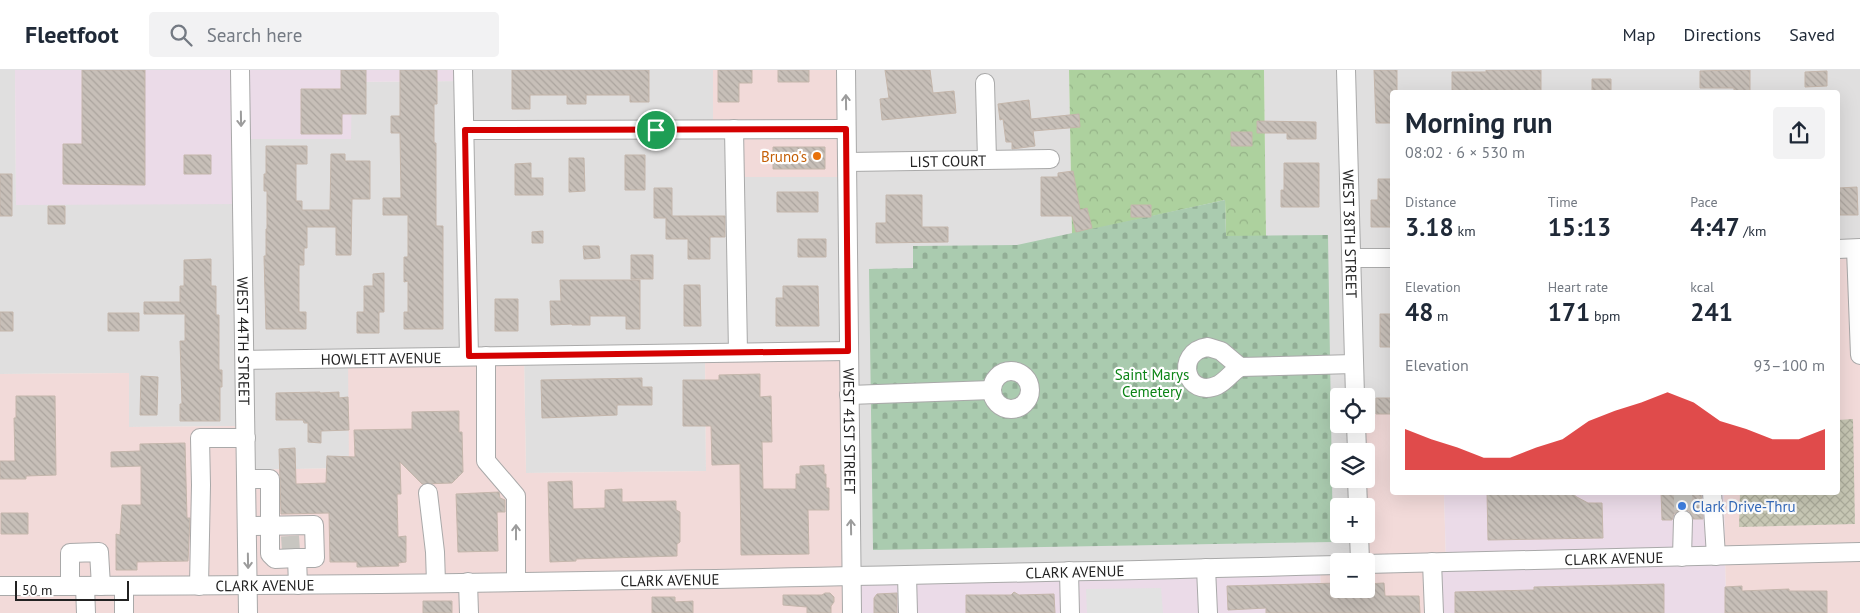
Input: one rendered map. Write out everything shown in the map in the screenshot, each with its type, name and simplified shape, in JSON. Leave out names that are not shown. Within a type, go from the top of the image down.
[{"type":"street","name":"WEST 44TH STREET","points":[[240,70],[248,613]]},
{"type":"street","points":[[463,70],[477,356],[486,460],[516,496],[516,581]]},
{"type":"street","name":"WEST 41ST STREET","points":[[846,70],[852,613]]},
{"type":"street","name":"WEST 38TH STREET","points":[[1346,70],[1355,388]]},
{"type":"street","points":[[985,83],[987,160]]},
{"type":"street","points":[[734,129],[738,352]]},
{"type":"street","points":[[465,130],[846,129]]},
{"type":"street","name":"LIST COURT","points":[[846,162],[1050,159]]},
{"type":"street","points":[[1840,249],[1858,248],[1860,355]]},
{"type":"street","points":[[1351,258],[1390,258]]},
{"type":"street","name":"HOWLETT AVENUE","points":[[245,360],[848,351]]},
{"type":"street","points":[[1240,367],[1354,364]]},
{"type":"street","points":[[849,395],[992,390]]},
{"type":"street","points":[[199,586],[200,438],[246,438]]},
{"type":"street","points":[[247,479],[270,478],[270,554],[275,559],[292,546]]},
{"type":"street","points":[[428,493],[436,583]]},
{"type":"street","points":[[1712,495],[1716,556]]},
{"type":"street","points":[[1682,557],[1683,520]]},
{"type":"street","points":[[247,526],[270,525],[292,546],[298,585]]},
{"type":"street","name":"CLARK AVENUE","points":[[1375,564],[1860,552]]},
{"type":"street","points":[[1432,562],[1434,613]]},
{"type":"street","name":"CLARK AVENUE","points":[[0,586],[248,586],[436,583],[907,575],[1330,564]]},
{"type":"street","points":[[1206,568],[1208,613]]},
{"type":"street","points":[[1069,571],[1070,613]]},
{"type":"street","points":[[907,575],[908,613]]},
{"type":"street","points":[[468,582],[469,613]]},
{"type":"street","points":[[86,586],[86,613]]},
{"type":"street","points":[[124,586],[124,613]]},
{"type":"shaded area","points":[[0,70],[15,70],[16,205],[242,139],[351,82],[463,81],[463,70],[713,70],[713,129],[846,70],[1069,70],[1072,233],[1225,200],[1226,236],[1266,235],[1264,70],[1860,70],[1860,248],[1840,249],[1840,90],[1390,90],[1390,414],[1375,414],[1375,388],[1330,388],[1330,433],[1356,433],[1357,443],[1330,443],[1330,488],[1357,488],[1358,498],[1330,498],[1330,543],[1359,543],[1360,553],[1330,553],[1330,562],[851,576],[705,353],[706,471],[526,473],[524,356],[350,468],[246,470],[246,426],[129,427],[129,373],[0,374]]},
{"type":"shaded area","points":[[15,70],[463,70],[464,81],[352,82],[351,139],[242,139],[242,204],[16,205]]},
{"type":"shaded area","points":[[713,70],[846,70],[847,177],[735,177],[734,130],[713,129]]},
{"type":"shaded area","points":[[1860,248],[1860,613],[1726,613],[1724,495],[1840,495],[1840,249]]},
{"type":"shaded area","points":[[848,351],[852,613],[0,613],[0,374],[129,373],[129,427],[246,426],[247,470],[349,468],[348,358],[524,356],[526,473],[706,471],[705,353]]},
{"type":"shaded area","points":[[1375,414],[1390,414],[1390,495],[1444,495],[1446,562],[1434,613],[1321,613],[1320,565],[1330,565],[1330,598],[1375,598],[1375,553],[1366,553],[1366,543],[1375,543],[1375,498],[1363,498],[1360,488],[1375,488],[1375,443],[1357,443],[1356,433],[1375,433]]},
{"type":"shaded area","points":[[1853,419],[1855,524],[1739,527],[1740,495],[1840,495],[1840,420]]},
{"type":"shaded area","points":[[1444,495],[1724,495],[1726,613],[1434,613],[1432,562],[1446,562]]},
{"type":"shaded area","points":[[1320,565],[1321,613],[852,613],[851,576]]},
{"type":"shaded area","points":[[1161,588],[1163,613],[1087,613],[1086,589]]},
{"type":"green space","points":[[1069,70],[1264,70],[1266,236],[1226,236],[1225,200],[1072,234]]},
{"type":"green space","name":"Saint Marys Cemetery","points":[[1225,200],[1226,236],[1328,235],[1331,443],[1330,488],[1332,488],[1332,498],[1330,498],[1330,542],[873,550],[869,269],[913,268],[913,246],[1017,245]]},
{"type":"building","points":[[82,70],[145,70],[145,185],[63,184],[63,144],[82,144]]},
{"type":"building","points":[[341,70],[366,70],[366,114],[342,114],[342,134],[301,134],[301,89],[341,89]]},
{"type":"building","points":[[400,70],[437,70],[437,104],[434,104],[434,143],[436,143],[436,226],[443,226],[443,329],[404,329],[404,312],[408,312],[408,281],[404,282],[404,257],[408,257],[408,215],[383,215],[383,198],[401,198],[400,133],[391,133],[391,116],[400,116]]},
{"type":"building","points":[[512,70],[649,70],[649,102],[630,102],[630,95],[586,95],[586,104],[567,104],[567,95],[530,95],[530,109],[512,109]]},
{"type":"building","points":[[718,70],[752,70],[752,83],[739,83],[739,102],[718,102]]},
{"type":"building","points":[[778,70],[809,70],[809,82],[778,82]]},
{"type":"building","points":[[885,70],[930,70],[933,93],[954,91],[956,113],[882,120],[880,99],[889,98]]},
{"type":"building","points":[[1374,70],[1397,70],[1397,90],[1390,90],[1390,123],[1376,123]]},
{"type":"building","points":[[1486,70],[1541,70],[1541,90],[1452,90],[1452,72],[1486,72]]},
{"type":"building","points":[[1750,70],[1750,90],[1700,88],[1700,71]]},
{"type":"building","points":[[1827,71],[1827,86],[1805,87],[1805,72]]},
{"type":"building","points":[[1592,79],[1611,79],[1611,90],[1592,90]]},
{"type":"building","points":[[1029,100],[1031,119],[1079,114],[1080,127],[1033,131],[1035,146],[1012,149],[1012,142],[1006,142],[1003,119],[1000,120],[998,104]]},
{"type":"building","points":[[1257,121],[1316,122],[1316,139],[1287,139],[1287,133],[1257,133]]},
{"type":"building","points":[[1231,132],[1252,132],[1252,146],[1231,146]]},
{"type":"building","points":[[266,146],[307,146],[307,164],[296,164],[296,201],[302,201],[302,210],[330,210],[331,154],[345,154],[345,161],[370,161],[370,199],[352,199],[351,255],[336,255],[336,227],[307,227],[307,248],[304,248],[304,265],[299,265],[299,312],[306,312],[306,329],[266,329],[264,256],[266,256],[267,191],[264,191],[264,174],[266,174]]},
{"type":"building","points":[[773,147],[825,147],[825,169],[773,169]]},
{"type":"building","points":[[184,155],[211,155],[211,174],[184,174]]},
{"type":"building","points":[[625,155],[645,155],[645,190],[625,190]]},
{"type":"building","points":[[569,158],[584,158],[585,191],[569,192]]},
{"type":"building","points":[[531,163],[531,178],[543,178],[543,195],[515,195],[515,164]]},
{"type":"building","points":[[1284,163],[1319,163],[1319,207],[1281,207],[1281,190],[1284,190]]},
{"type":"building","points":[[1073,171],[1080,210],[1087,208],[1092,228],[1076,232],[1072,216],[1041,216],[1041,177],[1058,177],[1058,173]]},
{"type":"building","points":[[0,174],[12,174],[12,216],[0,216]]},
{"type":"building","points":[[1378,179],[1390,179],[1390,227],[1371,227],[1371,200],[1378,200]]},
{"type":"building","points":[[1857,187],[1858,215],[1840,215],[1840,188]]},
{"type":"building","points":[[654,188],[672,188],[672,216],[725,216],[725,237],[710,237],[710,259],[688,259],[688,239],[666,239],[666,218],[654,218]]},
{"type":"building","points":[[777,192],[818,192],[818,212],[777,212]]},
{"type":"building","points":[[886,195],[922,195],[922,227],[948,227],[948,242],[876,243],[876,223],[886,223]]},
{"type":"building","points":[[1131,205],[1151,205],[1151,217],[1131,217]]},
{"type":"building","points":[[48,206],[65,206],[65,224],[48,224]]},
{"type":"building","points":[[543,231],[543,243],[532,243],[532,232]]},
{"type":"building","points":[[798,239],[826,239],[826,257],[798,257]]},
{"type":"building","points":[[583,246],[599,246],[600,258],[584,259]]},
{"type":"building","points":[[631,255],[653,255],[653,279],[631,279]]},
{"type":"building","points":[[211,259],[211,286],[216,286],[216,315],[219,315],[219,370],[222,370],[220,421],[180,421],[180,404],[182,404],[180,341],[185,341],[185,314],[144,314],[144,302],[180,302],[180,286],[184,286],[184,260]]},
{"type":"building","points":[[384,273],[384,312],[379,312],[379,333],[357,333],[357,312],[364,312],[364,286],[373,286],[373,274]]},
{"type":"building","points":[[560,280],[640,280],[640,329],[626,329],[626,316],[590,316],[590,325],[551,325],[550,301],[561,301]]},
{"type":"building","points":[[684,285],[700,285],[701,326],[684,326]]},
{"type":"building","points":[[783,286],[818,286],[819,326],[776,326],[776,298],[783,298]]},
{"type":"building","points":[[495,299],[518,299],[518,331],[495,331]]},
{"type":"building","points":[[0,312],[13,312],[13,331],[0,331]]},
{"type":"building","points":[[108,313],[139,313],[139,331],[108,331]]},
{"type":"building","points":[[1380,314],[1390,314],[1390,347],[1380,347]]},
{"type":"building","points":[[760,374],[760,397],[771,396],[772,442],[762,442],[763,489],[796,489],[796,474],[800,474],[800,466],[824,465],[826,488],[829,488],[829,510],[808,510],[809,554],[741,555],[740,464],[712,465],[711,426],[683,426],[683,380],[719,380],[719,375]]},
{"type":"building","points":[[141,376],[158,377],[157,415],[140,415]]},
{"type":"building","points":[[642,378],[642,387],[652,387],[652,405],[617,405],[617,415],[542,418],[541,380]]},
{"type":"building","points":[[339,392],[339,398],[348,397],[349,430],[321,431],[321,443],[308,442],[308,423],[304,423],[303,420],[276,420],[276,393]]},
{"type":"building","points":[[16,396],[55,396],[56,475],[26,476],[26,479],[0,479],[0,461],[15,461],[14,418],[16,418]]},
{"type":"building","points":[[1376,398],[1390,398],[1390,414],[1376,414]]},
{"type":"building","points":[[459,411],[459,432],[462,432],[463,472],[452,483],[422,484],[400,462],[401,494],[397,494],[398,537],[406,536],[406,562],[398,563],[399,566],[357,567],[357,562],[330,562],[329,513],[281,514],[279,449],[295,448],[296,484],[326,483],[327,456],[355,457],[354,430],[412,429],[412,412]]},
{"type":"building","points":[[185,443],[187,518],[190,518],[188,561],[137,562],[137,570],[116,570],[116,534],[120,535],[122,505],[141,505],[141,466],[111,467],[111,452],[140,451],[140,444]]},
{"type":"building","points":[[572,481],[573,509],[605,508],[605,490],[622,489],[622,502],[676,501],[676,510],[680,512],[680,542],[677,544],[677,556],[576,559],[576,561],[550,562],[548,482]]},
{"type":"building","points":[[499,492],[500,498],[505,500],[505,512],[497,512],[498,551],[458,552],[456,494]]},
{"type":"building","points":[[1487,495],[1575,495],[1588,503],[1602,503],[1603,538],[1488,540]]},
{"type":"building","name":"Clark Drive-Thru","points":[[1661,495],[1701,495],[1703,519],[1693,519],[1689,511],[1683,509],[1674,514],[1672,520],[1662,520]]},
{"type":"building","points":[[1,513],[28,513],[28,534],[1,534]]},
{"type":"building","points":[[1330,583],[1330,598],[1375,598],[1375,584],[1384,583],[1385,596],[1419,596],[1420,613],[1266,613],[1266,608],[1228,610],[1227,586]]},
{"type":"building","points":[[1664,584],[1664,613],[1455,613],[1455,592],[1534,590],[1534,587]]},
{"type":"building","points":[[1742,586],[1742,591],[1789,589],[1789,591],[1827,591],[1827,613],[1725,613],[1725,587]]},
{"type":"building","points":[[1014,592],[1019,595],[1054,594],[1055,613],[966,613],[966,595],[1011,595]]},
{"type":"building","points":[[830,593],[834,597],[831,613],[807,613],[807,607],[783,605],[783,595],[822,595]]},
{"type":"building","points":[[897,593],[897,613],[874,613],[874,598],[877,594]]},
{"type":"building","points":[[652,597],[675,597],[675,602],[693,601],[693,613],[652,613]]},
{"type":"building","points":[[423,601],[452,601],[452,613],[423,613]]},
{"type":"tunnel","points":[[1683,495],[1683,520]]},
{"type":"tunnel","points":[[290,536],[291,551]]},
{"type":"place","name":"Bruno's","points":[[817,156]]},
{"type":"place","name":"Clark Drive-Thru","points":[[1682,506]]},
{"type":"route","points":[[846,129],[848,351],[469,356],[465,130],[656,130],[846,129]]}]
